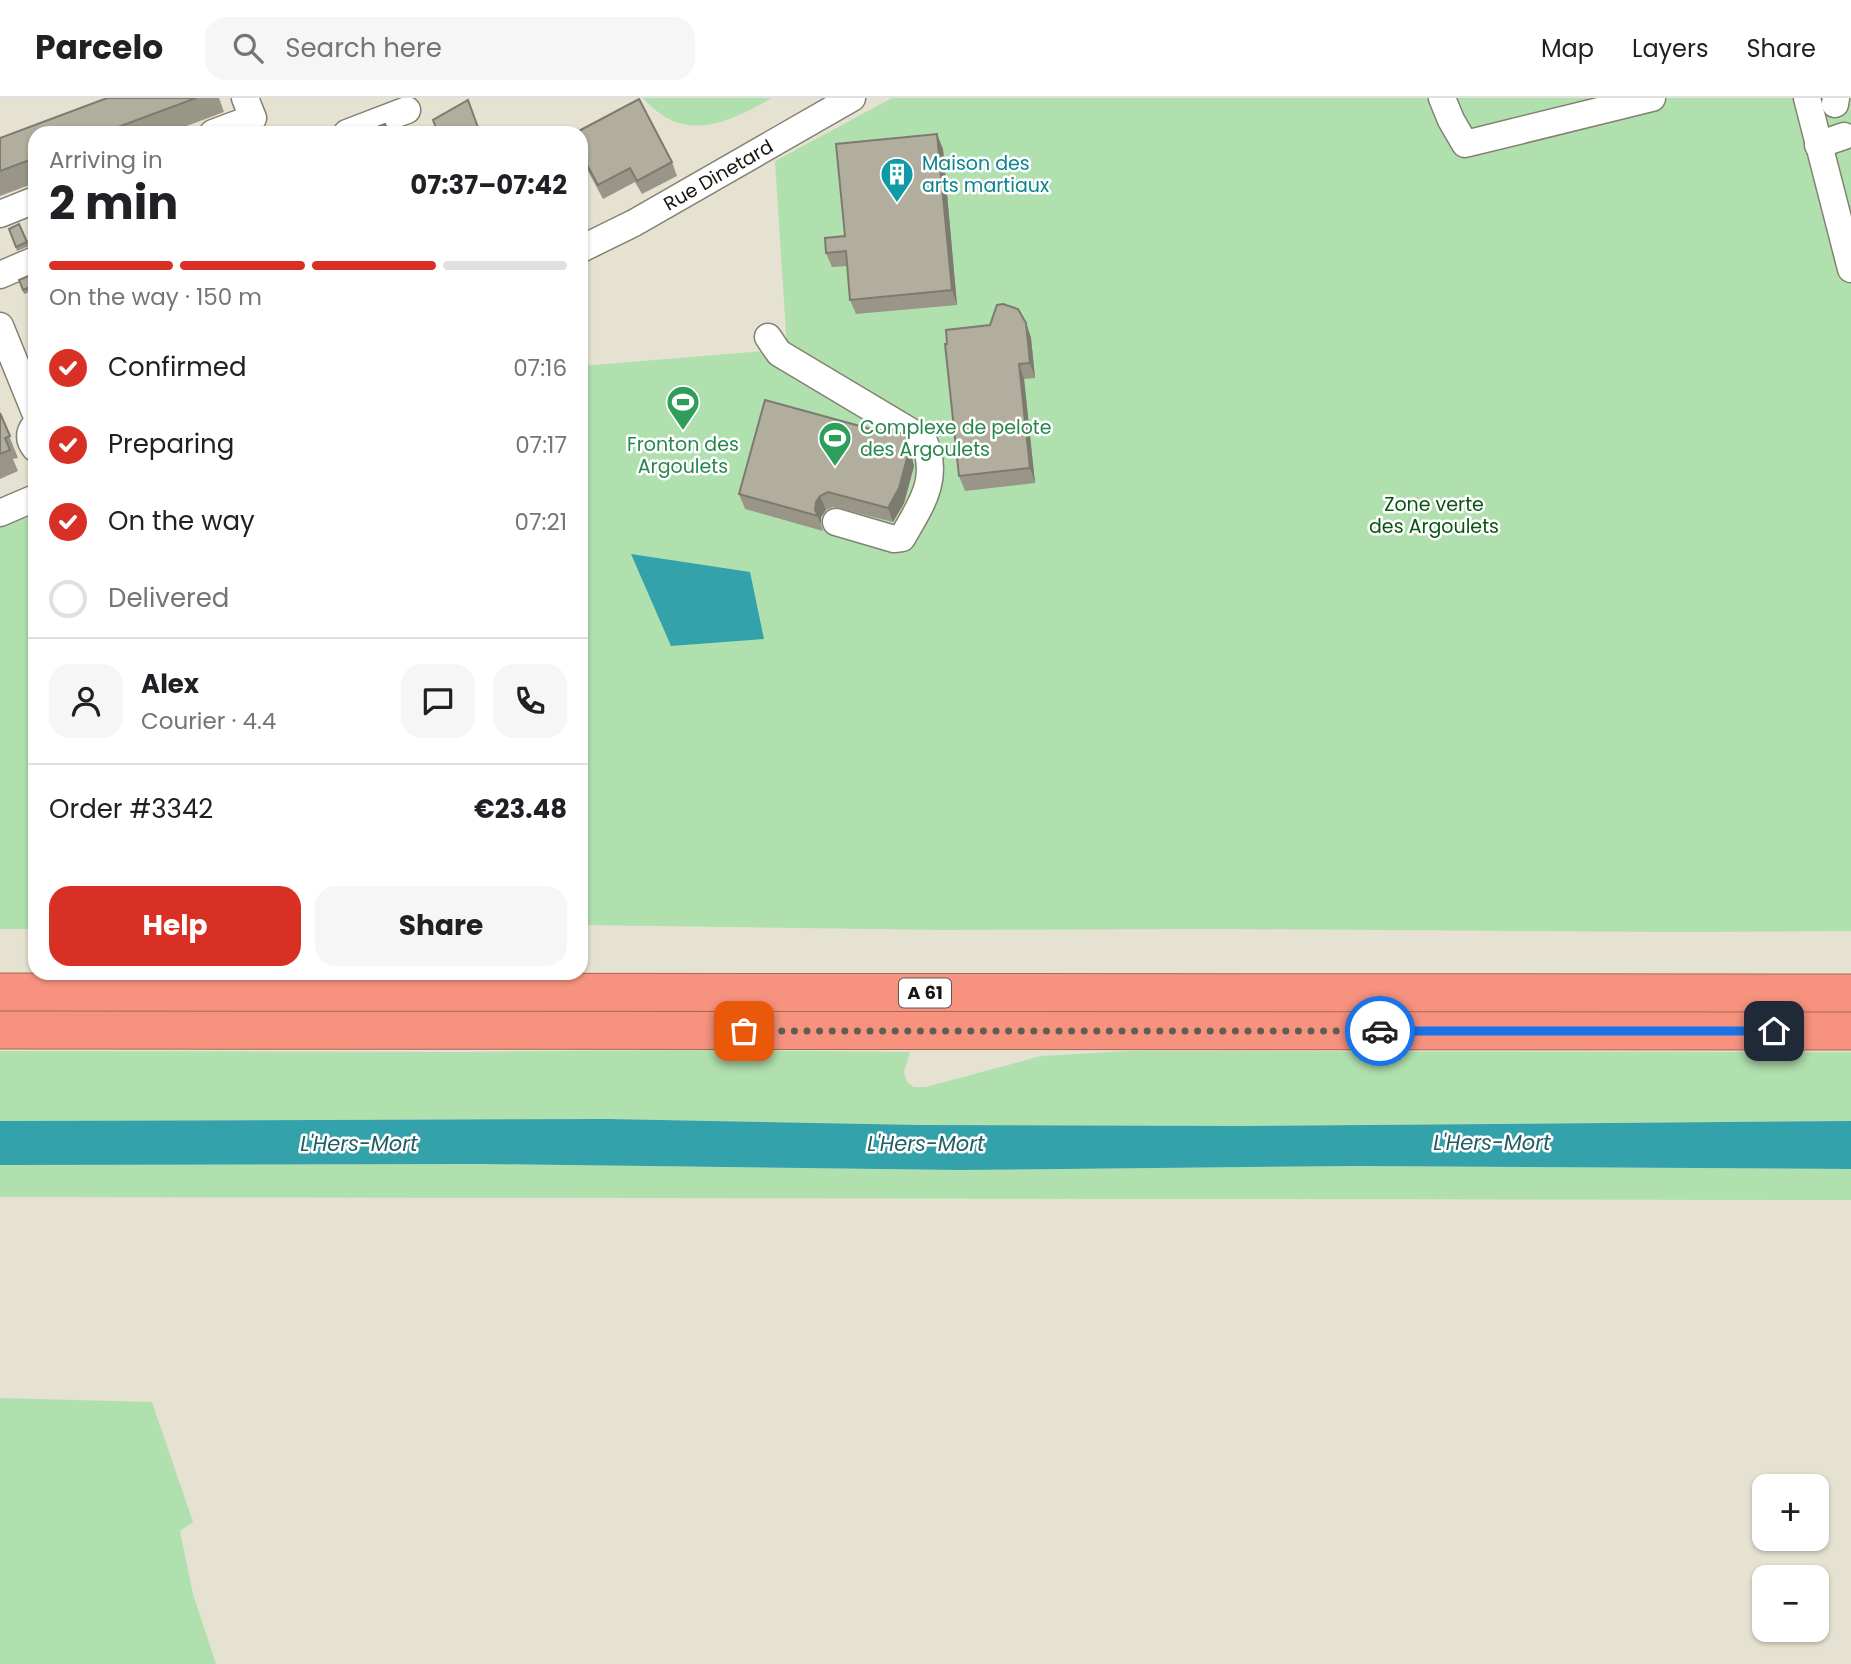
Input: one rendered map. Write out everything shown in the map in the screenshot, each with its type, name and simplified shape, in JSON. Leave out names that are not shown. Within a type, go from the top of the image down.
[{"type":"highway","name":"A 61","points":[[0,992],[1851,993]]},
{"type":"highway","name":"A 61","points":[[0,1030],[1851,1031]]},
{"type":"street","points":[[232,126],[253,118],[245,98]]},
{"type":"street","name":"Rue Dinetard","points":[[588,245],[634,223],[852,98]]},
{"type":"street","points":[[1442,98],[1465,144],[1652,98]]},
{"type":"street","points":[[1807,98],[1851,269]]},
{"type":"street","points":[[369,126],[408,114]]},
{"type":"street","points":[[1818,145],[1844,136]]},
{"type":"street","points":[[0,214],[28,203]]},
{"type":"street","points":[[0,275],[28,263]]},
{"type":"street","points":[[0,326],[28,395]]},
{"type":"street","points":[[768,338],[779,353],[923,439],[930,454],[931,482],[902,538],[894,539],[836,522]]},
{"type":"street","points":[[0,513],[28,501]]},
{"type":"green space","points":[[643,98],[772,98],[722,121],[690,125],[658,113]]},
{"type":"green space","name":"Zone verte des Argoulets","points":[[892,98],[1851,98],[1851,931],[941,930],[588,925],[588,365],[787,349],[775,161]]},
{"type":"green space","points":[[28,513],[28,929],[0,929],[0,523]]},
{"type":"green space","points":[[0,1051],[910,1052],[904,1072],[907,1082],[914,1087],[926,1087],[1041,1056],[1128,1051],[1851,1052],[1851,1121],[1242,1126],[921,1125],[609,1119],[0,1121]]},
{"type":"green space","points":[[480,1164],[959,1170],[1357,1166],[1851,1169],[1851,1200],[0,1197],[0,1165]]},
{"type":"green space","points":[[0,1398],[152,1402],[193,1522],[180,1531],[193,1594],[216,1664],[0,1664]]},
{"type":"water","points":[[631,554],[750,572],[764,639],[671,646]]},
{"type":"water","name":"L'Hers-Mort","points":[[609,1119],[921,1125],[1242,1126],[1851,1121],[1851,1169],[1357,1166],[959,1170],[480,1164],[0,1165],[0,1121]]},
{"type":"building","points":[[107,98],[196,98],[121,126],[32,126]]},
{"type":"building","points":[[639,99],[672,162],[637,181],[630,168],[598,185],[588,167],[588,126]]},
{"type":"building","points":[[468,100],[477,126],[435,126],[433,120]]},
{"type":"building","points":[[28,128],[28,161],[0,171],[0,138]]},
{"type":"building","name":"Maison des arts martiaux","points":[[937,134],[952,290],[850,300],[846,251],[826,253],[825,238],[845,236],[836,144]]},
{"type":"building","points":[[19,224],[27,242],[16,247],[9,229]]},
{"type":"building","points":[[28,276],[28,288],[23,290],[19,280]]},
{"type":"building","points":[[1003,304],[1018,309],[1026,323],[1030,363],[1019,364],[1030,468],[959,476],[945,344],[946,330],[990,325],[997,305]]},
{"type":"building","name":"Complexe de pelote des Argoulets","points":[[765,400],[889,434],[891,429],[905,435],[909,451],[899,488],[888,508],[828,492],[816,502],[815,510],[818,516],[739,494]]},
{"type":"building","points":[[0,413],[10,436],[5,438],[10,450],[0,454]]},
{"type":"way so far","points":[[744,1031],[1380,1031]]},
{"type":"place","name":"Maison des arts martiaux","points":[[897,204]]},
{"type":"place","name":"Fronton des Argoulets","points":[[683,432]]},
{"type":"place","name":"Complexe de pelote des Argoulets","points":[[835,468]]},
{"type":"route","points":[[1380,1031],[1774,1031]]}]
